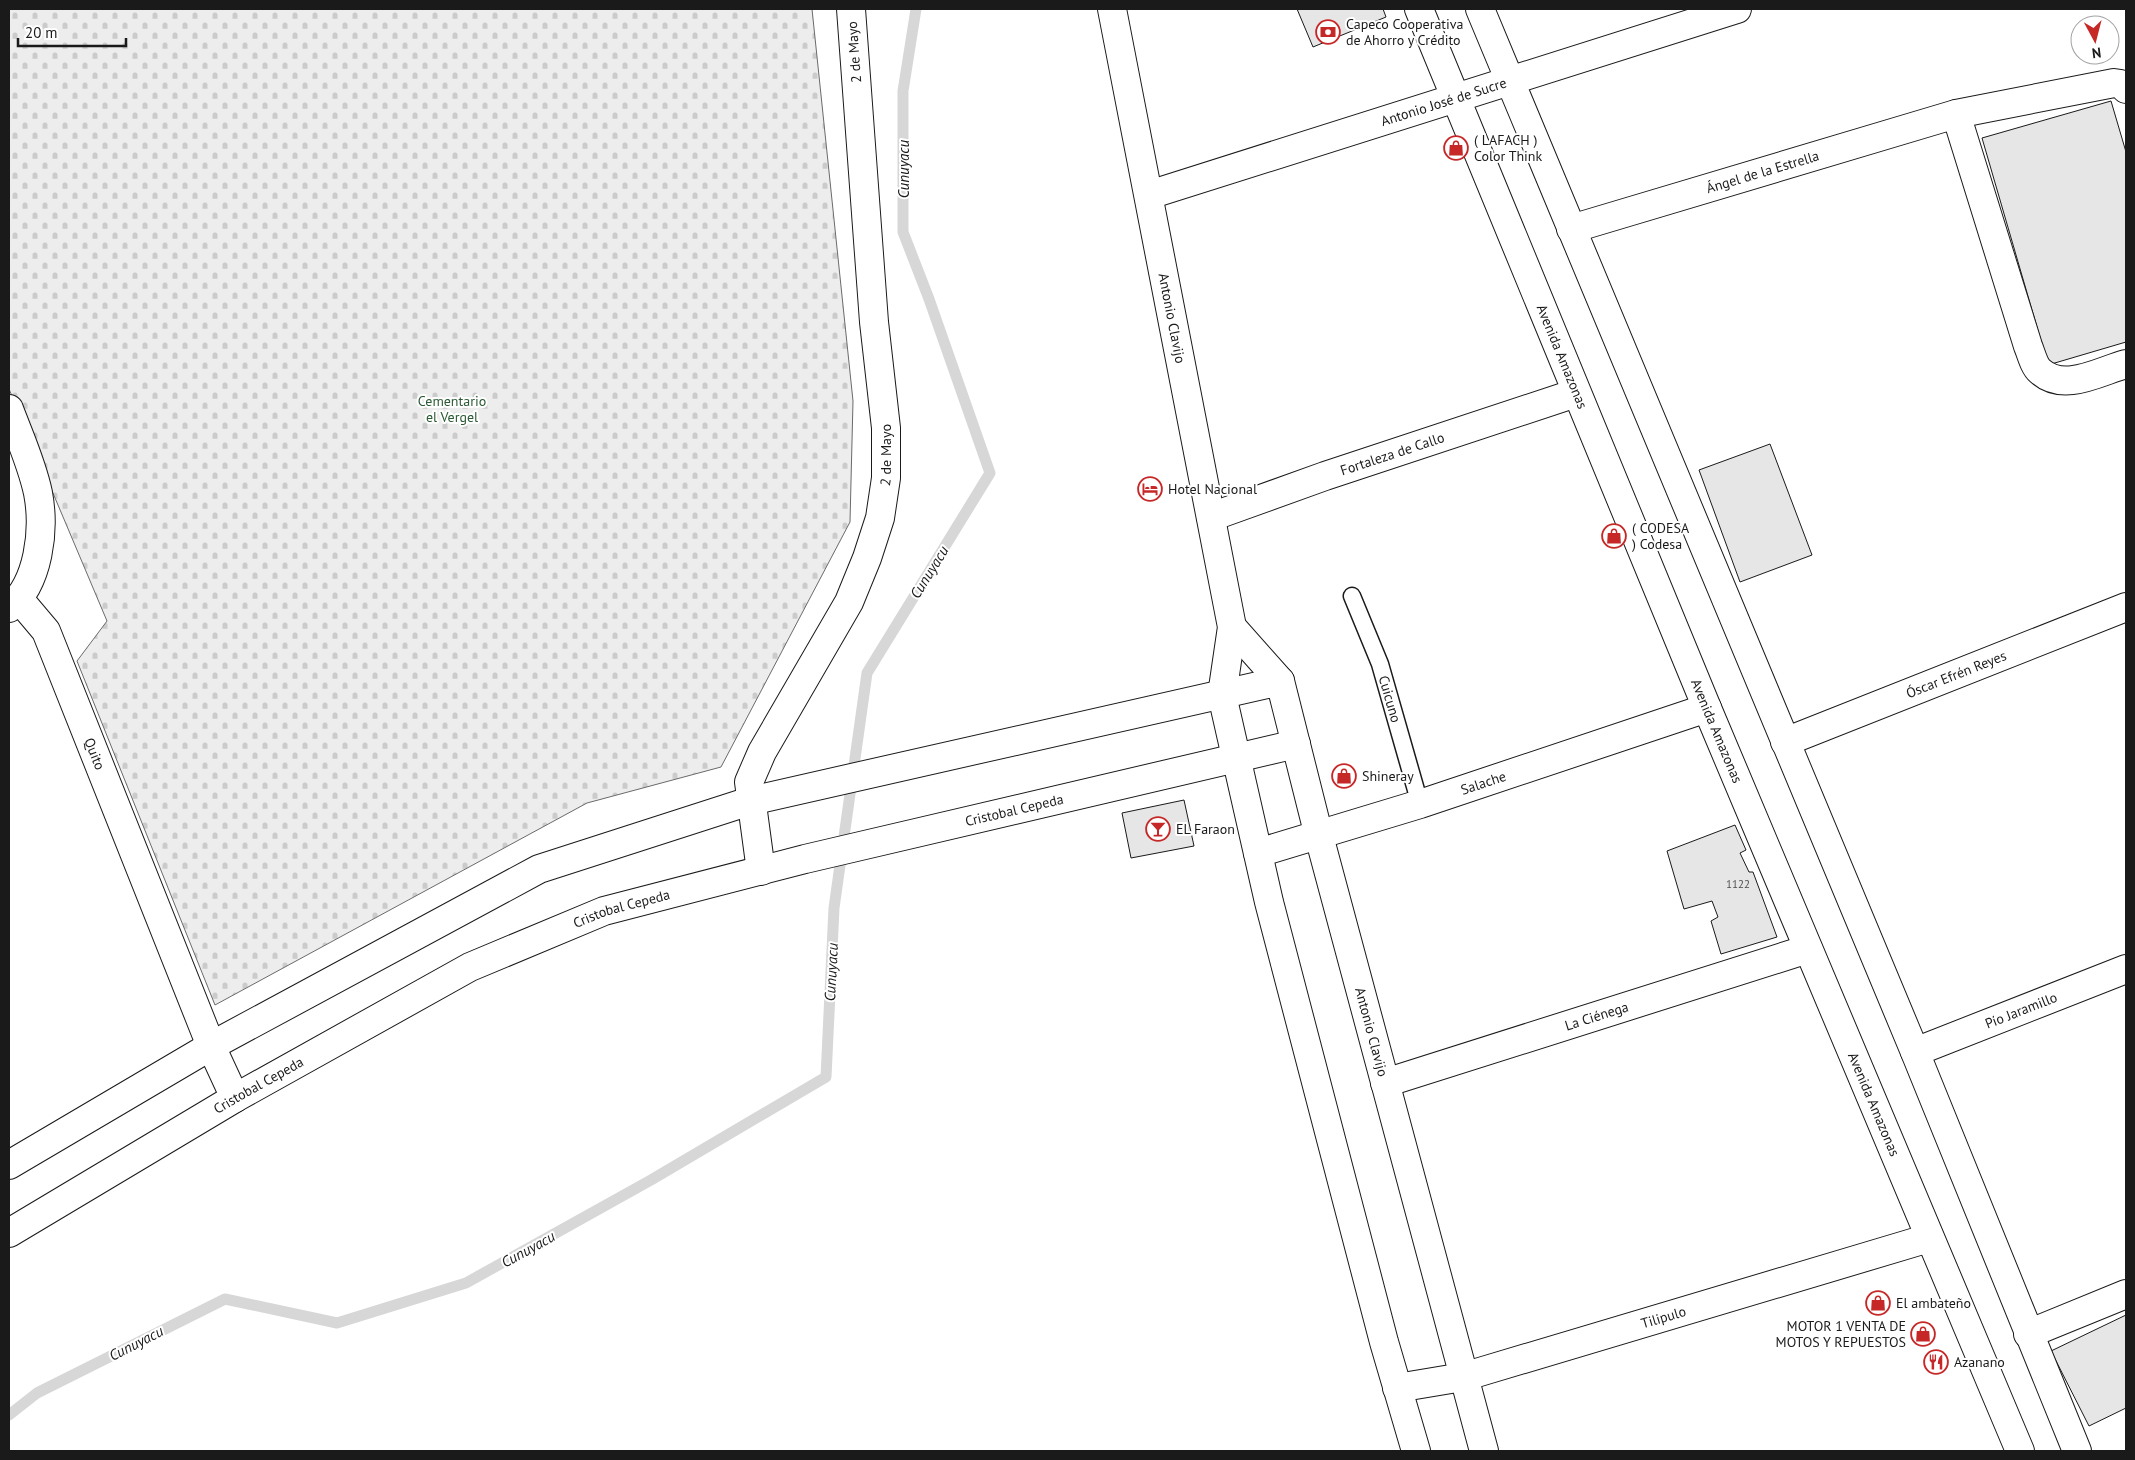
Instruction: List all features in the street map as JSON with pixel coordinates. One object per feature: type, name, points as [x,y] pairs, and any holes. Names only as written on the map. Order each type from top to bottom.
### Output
[{"type":"street","name":"2 de Mayo","points":[[761,871],[749,782],[754,768],[849,602],[867,558],[880,518],[886,478],[886,428],[874,322],[851,9]]},
{"type":"street","name":"Antonio Clavijo","points":[[1112,9],[1232,627],[1222,695],[1235,758],[1397,1388],[1416,1451]]},
{"type":"street","name":"Avenida Amazonas","points":[[1419,9],[1458,99],[1576,393],[1707,708],[2020,1451]]},
{"type":"street","points":[[1480,9],[1915,1052],[2076,1451]]},
{"type":"street","name":"Antonio José de Sucre","points":[[1149,195],[1458,99],[1737,9]]},
{"type":"street","name":"Ángel de la Estrella","points":[[1571,229],[1956,114],[2114,84],[2121,84],[2126,89]]},
{"type":"street","points":[[1956,114],[2028,346],[2038,370],[2051,379],[2068,382],[2126,364]]},
{"type":"street","name":"Fortaleza de Callo","points":[[1210,517],[1325,476],[1576,393]]},
{"type":"street","name":"Quito","points":[[9,409],[38,493],[39,525],[36,556],[30,580],[14,604],[46,631],[211,1046],[235,1098]]},
{"type":"street","name":"Óscar Efrén Reyes","points":[[1785,742],[2126,607]]},
{"type":"street","name":"Antonio Clavijo","points":[[1232,627],[1280,681],[1319,836],[1484,1451]]},
{"type":"street","points":[[9,1165],[211,1046],[539,869],[750,800],[1280,681]]},
{"type":"street","name":"Salache","points":[[1258,853],[1420,804],[1707,708]]},
{"type":"street","name":"Cristobal Cepeda","points":[[9,1233],[235,1098],[470,968],[604,911],[891,838],[1296,744]]},
{"type":"street","name":"La Ciénega","points":[[1385,1083],[1808,949]]},
{"type":"street","name":"Pío Jaramillo","points":[[1915,1052],[2126,969]]},
{"type":"street","name":"Tilipulo","points":[[1397,1388],[1464,1377],[1929,1238]]},
{"type":"street","points":[[2028,1334],[2126,1294]]},
{"type":"lane","name":"Cuicuno","points":[[1352,596],[1380,664],[1420,804]]},
{"type":"green space","name":"Cementario el Vergel","points":[[9,9],[812,9],[853,401],[850,522],[721,767],[587,803],[215,1005],[77,661],[107,621],[9,389]]},
{"type":"building","name":"Capeco Cooperativa de Ahorro y Crédito","points":[[1297,9],[1383,9],[1386,17],[1313,47]]},
{"type":"building","points":[[2111,101],[2126,152],[2126,342],[2048,365],[1982,138]]},
{"type":"building","points":[[1770,444],[1812,555],[1740,582],[1699,470]]},
{"type":"building","name":"EL Faraon","points":[[1184,800],[1194,846],[1131,858],[1122,813]]},
{"type":"building","points":[[1735,825],[1746,850],[1740,853],[1749,872],[1753,872],[1777,937],[1721,954],[1711,921],[1718,917],[1712,901],[1684,909],[1667,851]]},
{"type":"building","points":[[2126,1315],[2126,1408],[2089,1426],[2051,1351]]},
{"type":"waterway","name":"Cunuyacu","points":[[9,1415],[37,1393],[225,1299],[337,1323],[466,1283],[651,1180],[826,1077],[834,908],[867,673],[990,473],[929,299],[903,232],[903,91],[916,9]]},
{"type":"place","name":"Capeco Cooperativa de Ahorro y Crédito","points":[[1328,32]]},
{"type":"place","name":"( LAFACH ) Color Think","points":[[1456,148]]},
{"type":"place","name":"Hotel Nacional","points":[[1150,489]]},
{"type":"place","name":"( CODESA ) Codesa","points":[[1614,536]]},
{"type":"place","name":"Shineray","points":[[1344,776]]},
{"type":"place","name":"EL Faraon","points":[[1158,829]]},
{"type":"place","name":"El ambateño","points":[[1878,1303]]},
{"type":"place","name":"MOTOR 1 VENTA DE MOTOS Y REPUESTOS","points":[[1923,1334]]},
{"type":"place","name":"Azanano","points":[[1936,1362]]}]
